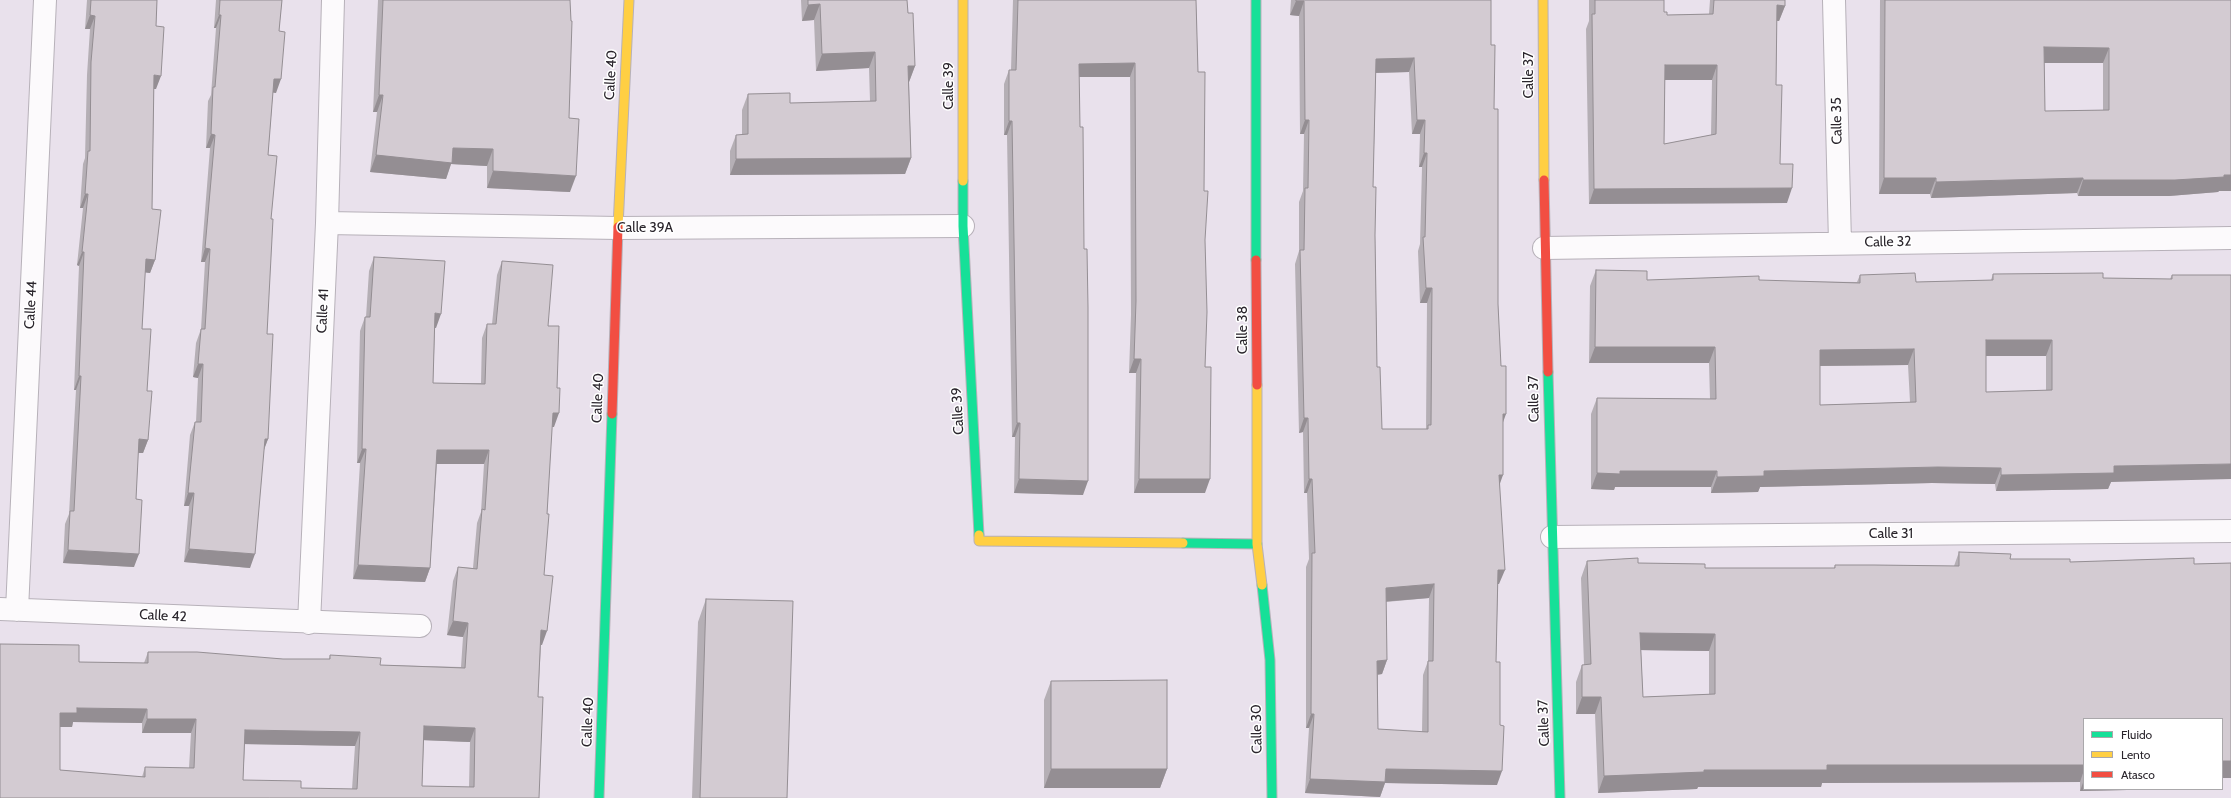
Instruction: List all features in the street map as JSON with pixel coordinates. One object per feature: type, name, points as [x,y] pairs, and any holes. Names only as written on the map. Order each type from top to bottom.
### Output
[{"type":"street","name":"Calle 44","points":[[8,609],[45,0]]},
{"type":"street","name":"Calle 41","points":[[309,622],[327,223],[333,0]]},
{"type":"street","name":"Calle 40","points":[[599,798],[618,228],[629,0]]},
{"type":"street","name":"Calle 39","points":[[963,0],[963,226],[979,541],[1257,544]]},
{"type":"street","name":"Calle 38","points":[[1256,0],[1257,544],[1270,660]]},
{"type":"street","name":"Calle 37","points":[[1543,0],[1544,248],[1560,798]]},
{"type":"street","name":"Calle 35","points":[[1834,0],[1840,243]]},
{"type":"street","name":"Calle 39A","points":[[327,223],[618,228],[963,226]]},
{"type":"street","name":"Calle 32","points":[[1544,248],[2231,238]]},
{"type":"street","name":"Calle 31","points":[[1552,537],[2231,531]]},
{"type":"street","name":"Calle 42","points":[[8,609],[420,626]]},
{"type":"street","name":"Calle 30","points":[[1270,660],[1272,798]]},
{"type":"building","points":[[91,0],[157,0],[156,26],[164,27],[161,76],[154,75],[152,209],[161,210],[155,260],[146,259],[142,329],[151,329],[147,391],[152,391],[148,440],[139,439],[136,499],[142,500],[139,554],[68,550],[70,511],[74,511],[81,376],[79,376],[84,252],[82,252],[88,194],[85,194],[88,151],[90,151],[91,62],[95,16],[90,15]]},
{"type":"building","points":[[220,0],[282,0],[279,31],[285,32],[281,79],[274,79],[268,155],[277,156],[271,219],[273,219],[267,334],[273,334],[268,439],[265,439],[255,554],[189,549],[194,493],[188,493],[195,422],[201,422],[203,364],[198,364],[201,329],[205,329],[210,249],[205,248],[215,135],[211,134],[213,87],[215,87],[221,15],[219,15]]},
{"type":"building","points":[[383,0],[570,0],[572,21],[569,118],[579,119],[576,176],[493,171],[493,149],[453,148],[452,163],[376,155],[383,95],[379,95]]},
{"type":"building","points":[[808,0],[907,0],[908,13],[913,13],[915,66],[908,66],[911,158],[736,159],[736,135],[748,134],[748,94],[790,93],[790,103],[876,101],[875,52],[822,54],[820,4],[808,5]]},
{"type":"building","points":[[1018,0],[1196,0],[1198,72],[1205,72],[1204,191],[1208,191],[1205,240],[1207,312],[1205,367],[1211,367],[1210,479],[1139,479],[1141,359],[1134,359],[1136,301],[1135,63],[1079,64],[1080,127],[1083,127],[1084,249],[1087,249],[1088,481],[1019,479],[1020,423],[1017,423],[1012,121],[1009,121],[1009,70],[1016,70]]},
{"type":"building","points":[[1491,0],[1491,45],[1495,45],[1494,109],[1498,109],[1498,304],[1501,366],[1506,366],[1506,414],[1503,414],[1503,475],[1499,475],[1505,570],[1498,570],[1496,662],[1500,662],[1500,725],[1504,726],[1502,771],[1386,769],[1385,782],[1310,779],[1314,714],[1311,714],[1312,553],[1315,553],[1312,479],[1309,479],[1308,418],[1304,418],[1300,250],[1304,250],[1305,188],[1308,188],[1309,120],[1305,120],[1304,1],[1296,1]],"holes":[[[1414,58],[1417,120],[1425,120],[1424,153],[1427,153],[1425,237],[1423,237],[1426,288],[1432,288],[1431,425],[1428,425],[1428,429],[1382,429],[1380,367],[1377,367],[1375,235],[1376,187],[1373,187],[1376,59]],[[1434,584],[1433,661],[1428,661],[1428,732],[1378,729],[1377,661],[1387,660],[1386,588]]]},
{"type":"building","points":[[1595,0],[1664,0],[1664,12],[1667,12],[1667,15],[1713,14],[1714,0],[1785,0],[1785,6],[1777,5],[1776,85],[1782,85],[1780,164],[1793,164],[1792,188],[1594,189],[1592,14],[1595,14]],"holes":[[[1665,65],[1717,65],[1716,134],[1664,144]]]},
{"type":"building","points":[[1885,0],[2231,0],[2231,175],[2224,175],[2224,177],[2175,180],[2083,180],[2083,178],[1936,182],[1936,178],[1884,178]],"holes":[[[2044,47],[2109,48],[2109,110],[2045,111]]]},
{"type":"building","points":[[374,257],[445,261],[441,314],[435,313],[433,383],[485,384],[487,324],[496,324],[502,261],[553,265],[548,326],[559,326],[557,388],[560,388],[559,413],[553,413],[547,514],[549,514],[544,575],[553,576],[547,631],[541,630],[538,697],[543,697],[539,798],[0,798],[0,644],[79,645],[79,662],[148,663],[148,652],[197,652],[283,659],[330,659],[330,655],[381,658],[380,665],[465,668],[468,623],[453,621],[458,567],[477,569],[482,509],[485,510],[489,450],[437,450],[430,568],[358,565],[366,449],[362,449],[365,317],[370,317]],"holes":[[[77,708],[147,709],[147,719],[196,719],[194,768],[145,767],[145,777],[60,770],[60,713],[77,713]],[[424,726],[475,728],[474,787],[422,786]],[[245,730],[360,732],[357,789],[301,788],[301,781],[243,780]]]},
{"type":"building","points":[[1596,270],[1647,271],[1647,280],[1759,276],[1759,280],[1860,283],[1860,275],[1915,273],[1916,282],[1993,280],[1993,274],[2103,273],[2103,278],[2172,279],[2172,275],[2231,275],[2231,464],[2114,466],[2114,473],[2001,475],[2001,468],[1938,467],[1764,471],[1764,476],[1717,477],[1717,471],[1620,471],[1620,474],[1597,473],[1597,398],[1716,399],[1715,347],[1595,347]],"holes":[[[1986,340],[2052,340],[2052,390],[1986,392]],[[1914,349],[1916,402],[1820,405],[1820,350]]]},
{"type":"building","points":[[1959,552],[2011,554],[2010,559],[2070,559],[2070,562],[2194,558],[2194,564],[2231,563],[2231,761],[2223,761],[2223,718],[2083,718],[2083,765],[1827,765],[1827,770],[1704,770],[1704,772],[1604,776],[1601,697],[1582,697],[1582,665],[1591,664],[1587,561],[1638,558],[1638,563],[1705,564],[1705,568],[1835,568],[1835,565],[1959,566]],"holes":[[[1640,633],[1715,634],[1715,694],[1643,697]]]},
{"type":"building","points":[[706,599],[793,601],[787,798],[700,798]]},
{"type":"building","points":[[1167,680],[1167,769],[1051,769],[1051,681]]},
{"type":"traffic: fast","points":[[1256,0],[1256,260]]},
{"type":"traffic: fast","points":[[963,181],[963,226],[979,535]]},
{"type":"traffic: fast","points":[[1548,372],[1560,798]]},
{"type":"traffic: fast","points":[[599,798],[612,414]]},
{"type":"traffic: fast","points":[[1183,543],[1257,544]]},
{"type":"traffic: fast","points":[[1262,585],[1270,660],[1272,798]]},
{"type":"traffic: slow","points":[[618,227],[629,0]]},
{"type":"traffic: slow","points":[[963,0],[963,181]]},
{"type":"traffic: slow","points":[[1543,0],[1544,180]]},
{"type":"traffic: slow","points":[[1257,385],[1257,544],[1262,585]]},
{"type":"traffic: slow","points":[[979,535],[979,541],[1183,543]]},
{"type":"traffic: jam","points":[[1544,180],[1548,372]]},
{"type":"traffic: jam","points":[[612,414],[618,227]]},
{"type":"traffic: jam","points":[[1256,260],[1257,385]]}]
